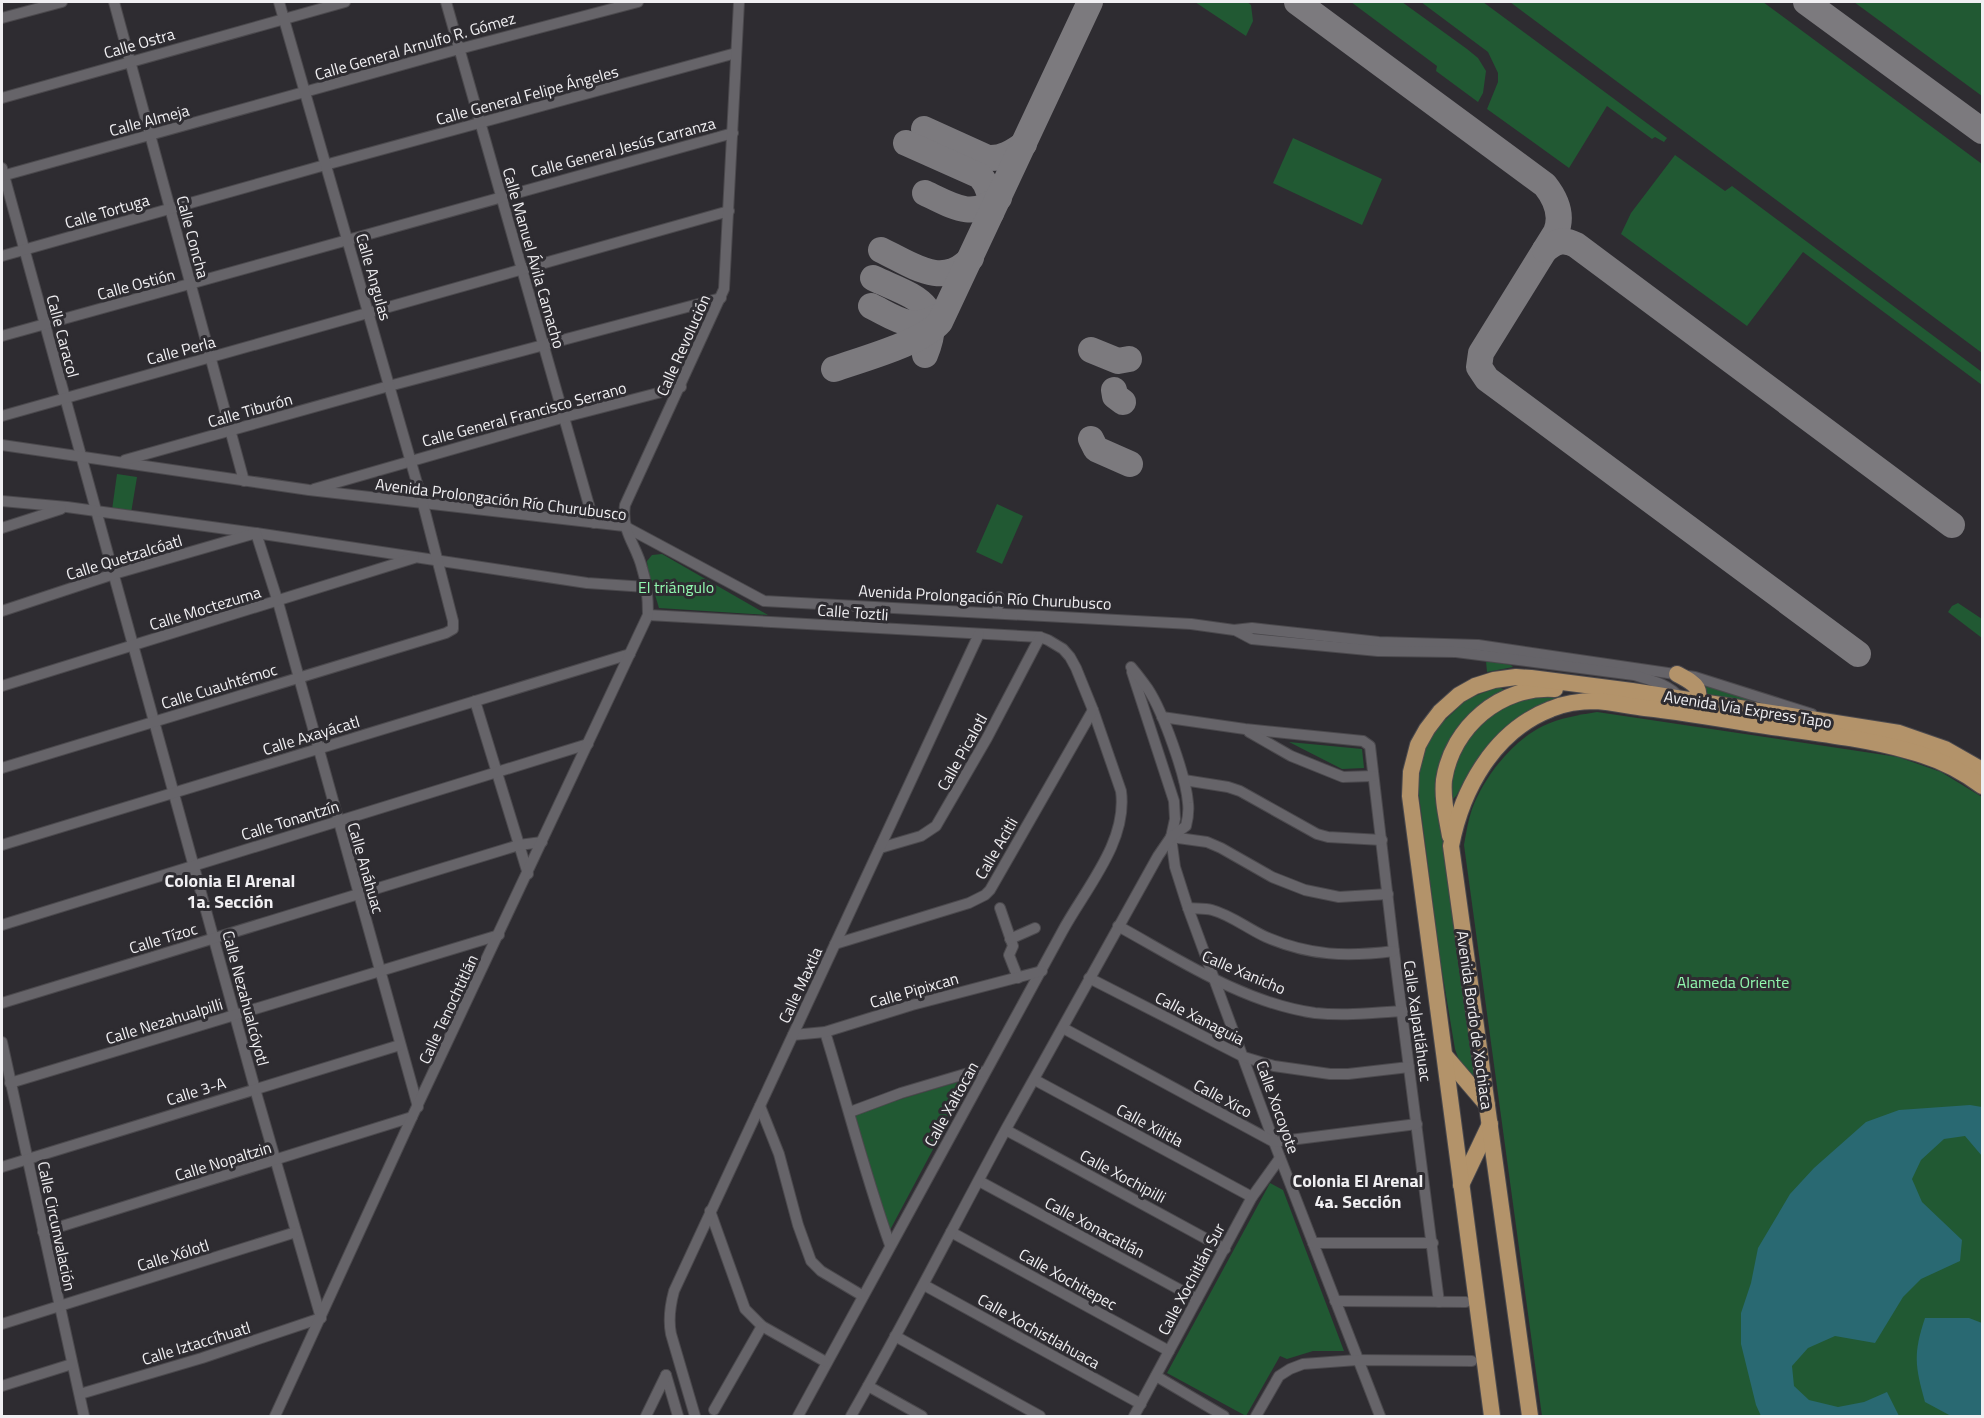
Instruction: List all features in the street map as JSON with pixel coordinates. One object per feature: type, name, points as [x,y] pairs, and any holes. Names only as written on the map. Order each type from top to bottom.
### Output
[{"type":"main road","points":[[1677,674],[1696,685],[1700,694],[1697,708]]},
{"type":"main road","points":[[1506,678],[1510,695]]},
{"type":"main road","name":"Avenida Vía Express Tapo","points":[[1506,678],[1633,683],[1680,706]]},
{"type":"main road","name":"Avenida Bordo de Xochiaca","points":[[1492,1416],[1411,806],[1411,772],[1421,738],[1440,712],[1459,695],[1475,686],[1506,678]]},
{"type":"main road","points":[[1451,846],[1444,782],[1454,750],[1473,721],[1510,695],[1527,690],[1551,689],[1597,701]]},
{"type":"main road","name":"Avenida Vía Express Tapo","points":[[1597,701],[1680,706],[1834,723],[1914,737],[1945,749],[1983,770]]},
{"type":"main road","name":"Avenida Bordo de Xochiaca","points":[[1530,1416],[1451,846],[1456,820],[1469,788],[1490,757],[1508,737],[1528,721],[1551,709],[1580,702],[1597,701]]},
{"type":"main road","name":"Avenida Vía Express Tapo","points":[[1697,708],[1910,751],[1951,766],[1983,786]]},
{"type":"main road","points":[[1445,1056],[1487,1105]]},
{"type":"main road","points":[[1461,1185],[1490,1124]]},
{"type":"street","points":[[2,18],[62,2]]},
{"type":"street","name":"Calle Concha","points":[[114,2],[244,481]]},
{"type":"street","name":"Calle Angulas","points":[[279,2],[423,504],[454,624],[452,630],[446,633]]},
{"type":"street","name":"Calle Ostra","points":[[2,98],[345,2]]},
{"type":"street","name":"Calle Manuel Ávila Camacho","points":[[446,2],[594,523]]},
{"type":"street","name":"Calle General Arnulfo R. Gómez","points":[[305,93],[459,49],[638,2]]},
{"type":"street","name":"Calle Revolución","points":[[624,526],[625,505],[681,387],[721,298],[726,281],[739,2]]},
{"type":"street","name":"Calle General Felipe Ángeles","points":[[325,165],[736,53]]},
{"type":"street","name":"Calle Almeja","points":[[2,173],[150,136],[305,93]]},
{"type":"street","name":"Calle General Jesús Carranza","points":[[347,239],[733,133]]},
{"type":"street","name":"Calle Tortuga","points":[[2,256],[325,165]]},
{"type":"street","name":"Calle Caracol","points":[[2,173],[96,512]]},
{"type":"street","name":"Calle Perla","points":[[2,416],[729,211]]},
{"type":"street","name":"Calle Ostión","points":[[2,336],[191,285],[347,239]]},
{"type":"street","name":"Calle Tiburón","points":[[119,462],[389,386],[721,298]]},
{"type":"street","name":"Calle General Francisco Serrano","points":[[309,490],[565,417],[681,387]]},
{"type":"street","name":"Avenida Prolongación Río Churubusco","points":[[2,444],[309,490],[624,526],[764,601],[1191,624],[1234,630],[1252,628],[1379,642],[1478,645],[1695,677],[1794,707],[1834,723]]},
{"type":"street","points":[[2,501],[67,507],[256,533],[587,583],[646,587]]},
{"type":"street","points":[[2,528],[67,507]]},
{"type":"street","name":"Calle Nezahualcóyotl","points":[[96,512],[275,1161],[321,1318]]},
{"type":"street","points":[[624,526],[636,551],[646,587],[648,615]]},
{"type":"street","name":"Calle Quetzalcóatl","points":[[2,611],[114,574],[256,533]]},
{"type":"street","name":"Calle Anáhuac","points":[[256,533],[278,602],[418,1107]]},
{"type":"street","name":"Calle Moctezuma","points":[[2,687],[417,557]]},
{"type":"street","points":[[997,613],[999,597]]},
{"type":"street","name":"Calle Toztli","points":[[648,615],[1040,638],[1054,644],[1070,657],[1093,710]]},
{"type":"street","name":"Calle Tenochtitlán","points":[[275,1416],[648,615]]},
{"type":"street","name":"Avenida Prolongación Río Churubusco","points":[[1234,630],[1252,639],[1378,651],[1456,652],[1615,673],[1633,683]]},
{"type":"street","name":"Calle Cuauhtémoc","points":[[2,768],[446,633]]},
{"type":"street","name":"Calle Maxtla","points":[[695,1416],[669,1322],[670,1303],[710,1211],[979,634]]},
{"type":"street","name":"Calle Picalotl","points":[[880,848],[921,836],[936,826],[987,738],[1040,638]]},
{"type":"street","name":"Calle Axayácatl","points":[[2,846],[630,654]]},
{"type":"street","name":"Calle Xocoyote","points":[[1171,837],[1186,826],[1188,801],[1184,780],[1162,717],[1148,690],[1131,667],[1173,801],[1175,819],[1171,837],[1175,867],[1188,908],[1280,1158],[1380,1416]]},
{"type":"street","points":[[476,701],[528,874]]},
{"type":"street","name":"Calle Xaltocan","points":[[798,1416],[1068,921],[1117,837],[1122,804],[1117,777],[1093,710]]},
{"type":"street","name":"Calle Acitli","points":[[835,944],[969,903],[985,895],[1093,710]]},
{"type":"street","points":[[1162,717],[1245,729],[1291,756],[1341,776],[1373,776]]},
{"type":"street","name":"Calle Xalpatláhuac","points":[[1245,729],[1363,741],[1371,749],[1394,951],[1439,1302]]},
{"type":"street","name":"Calle Tonantzín","points":[[2,925],[588,744]]},
{"type":"street","points":[[1184,780],[1240,791],[1317,834],[1328,837],[1382,840]]},
{"type":"street","points":[[851,1416],[1006,1130],[1064,1029],[1089,978],[1171,837],[1207,842],[1272,877],[1305,890],[1339,897],[1388,894]]},
{"type":"street","name":"Calle Tízoc","points":[[2,1003],[519,845],[542,842]]},
{"type":"street","points":[[1000,908],[1012,947],[1010,957],[1018,978]]},
{"type":"street","points":[[1188,908],[1209,909],[1221,913],[1265,937],[1297,949],[1330,955],[1363,955],[1394,951]]},
{"type":"street","name":"Calle Xanicho","points":[[1118,927],[1215,979],[1262,999],[1333,1015],[1403,1011]]},
{"type":"street","points":[[1010,939],[1035,928]]},
{"type":"street","name":"Calle Nezahualpilli","points":[[10,1083],[499,935]]},
{"type":"street","name":"Calle Pipixcan","points":[[793,1035],[825,1032],[912,1005],[1042,970]]},
{"type":"street","name":"Calle Xanaguia","points":[[1089,978],[1244,1057],[1274,1066],[1330,1074],[1409,1067]]},
{"type":"street","name":"Calle Xico","points":[[1064,1029],[1274,1142]]},
{"type":"street","points":[[825,1032],[850,1112],[864,1167],[890,1245]]},
{"type":"street","name":"Calle Circunvalación","points":[[2,1042],[80,1394],[82,1416]]},
{"type":"street","name":"Calle 3-A","points":[[2,1167],[400,1045]]},
{"type":"street","points":[[850,1112],[901,1093],[975,1071],[985,1072]]},
{"type":"street","name":"Calle Xilitla","points":[[1035,1080],[1252,1197]]},
{"type":"street","points":[[760,1106],[779,1154],[798,1225],[811,1261],[821,1271],[863,1296]]},
{"type":"street","name":"Calle Nopaltzin","points":[[43,1232],[412,1118]]},
{"type":"street","points":[[1274,1142],[1417,1124]]},
{"type":"street","name":"Calle Xochipilli","points":[[1006,1130],[1225,1249]]},
{"type":"street","name":"Calle Xochitlán Sur","points":[[1134,1416],[1252,1197],[1280,1158]]},
{"type":"street","name":"Calle Xonacatlán","points":[[979,1181],[1197,1299]]},
{"type":"street","points":[[710,1211],[741,1302],[750,1316],[762,1326],[826,1362]]},
{"type":"street","name":"Calle Xochitepec","points":[[951,1232],[1169,1351]]},
{"type":"street","name":"Calle Xólotl","points":[[2,1324],[296,1233]]},
{"type":"street","points":[[1313,1243],[1433,1243]]},
{"type":"street","name":"Calle Xochistlahuaca","points":[[924,1285],[1141,1404]]},
{"type":"street","points":[[1335,1301],[1466,1302]]},
{"type":"street","name":"Calle Iztaccíhuatl","points":[[80,1394],[321,1318]]},
{"type":"street","points":[[714,1410],[762,1326]]},
{"type":"street","points":[[895,1336],[1040,1416]]},
{"type":"street","points":[[1256,1416],[1280,1376],[1290,1369],[1316,1362],[1473,1361]]},
{"type":"street","points":[[2,1386],[72,1364]]},
{"type":"street","points":[[645,1416],[666,1375],[678,1416]]},
{"type":"street","points":[[1156,1376],[1224,1416]]},
{"type":"street","points":[[868,1386],[922,1416]]},
{"type":"green space","points":[[1195,2],[1247,2],[1251,5],[1253,21],[1246,36]]},
{"type":"green space","points":[[1351,2],[1402,2],[1467,49],[1478,58],[1486,71],[1483,93],[1478,102],[1436,71],[1437,66]]},
{"type":"green space","points":[[1421,2],[1483,2],[1667,138],[1664,142],[1655,137],[1652,139],[1607,106],[1569,168],[1487,109],[1498,82],[1498,73],[1488,52]]},
{"type":"green space","points":[[1510,2],[1763,2],[1982,164],[1982,353]]},
{"type":"green space","points":[[1854,2],[1982,2],[1982,96]]},
{"type":"green space","points":[[1293,138],[1382,179],[1362,225],[1273,183]]},
{"type":"green space","points":[[1675,155],[1725,191],[1732,186],[1982,372],[1982,385],[1803,252],[1747,326],[1621,234],[1631,213]]},
{"type":"green space","points":[[117,474],[137,477],[131,513],[112,510]]},
{"type":"green space","points":[[997,504],[1023,516],[1002,564],[976,552]]},
{"type":"green space","name":"El triángulo","points":[[662,554],[768,615],[659,608],[647,561],[652,555]]},
{"type":"green space","points":[[1958,603],[1982,619],[1982,638],[1948,612]]},
{"type":"green space","points":[[1486,661],[1511,665],[1513,667],[1487,672]]},
{"type":"green space","points":[[1701,684],[1762,703],[1708,699]]},
{"type":"green space","points":[[1498,687],[1503,689],[1503,693],[1445,757],[1478,1079],[1466,1071],[1455,1049],[1440,959],[1417,780],[1424,749],[1436,729],[1467,699]]},
{"type":"green space","points":[[1559,693],[1560,698],[1493,740],[1475,763],[1456,796],[1451,798],[1453,773],[1461,752],[1473,734],[1490,716],[1501,706],[1514,700]]},
{"type":"green space","name":"Alameda Oriente","points":[[1597,712],[1898,757],[1941,772],[1982,797],[1982,1416],[1542,1416],[1464,845],[1469,818],[1477,797],[1500,761],[1510,750],[1543,726]]},
{"type":"green space","points":[[1289,742],[1362,749],[1364,768],[1342,769]]},
{"type":"green space","points":[[971,1078],[890,1230],[852,1114]]},
{"type":"green space","points":[[1270,1183],[1283,1190],[1344,1351],[1313,1351],[1287,1359],[1280,1356],[1246,1416],[1167,1373]]},
{"type":"water","points":[[1970,1105],[1982,1107],[1982,1156],[1965,1136],[1944,1139],[1921,1160],[1912,1179],[1922,1202],[1962,1240],[1960,1261],[1921,1279],[1903,1297],[1875,1343],[1835,1336],[1808,1348],[1792,1366],[1794,1386],[1809,1400],[1838,1407],[1864,1402],[1887,1392],[1899,1416],[1761,1416],[1756,1405],[1741,1344],[1741,1313],[1751,1283],[1758,1248],[1790,1194],[1814,1168],[1866,1122],[1899,1110]]},
{"type":"water","points":[[1925,1318],[1969,1318],[1982,1323],[1982,1416],[1951,1416],[1925,1402],[1919,1379],[1917,1351]]},
{"type":"taxiway","points":[[834,369],[920,337],[940,322],[1090,2]]},
{"type":"taxiway","points":[[1297,2],[1545,185],[1552,196],[1559,219],[1556,232],[1481,353],[1479,367],[1487,379],[1858,654]]},
{"type":"taxiway","points":[[1806,2],[1982,131]]},
{"type":"taxiway","points":[[924,129],[988,158],[1003,156],[1024,144]]},
{"type":"taxiway","points":[[906,143],[980,176],[990,193],[991,213]]},
{"type":"taxiway","points":[[925,193],[953,206],[971,210],[989,205],[999,198]]},
{"type":"taxiway","points":[[1545,250],[1559,242],[1576,245],[1952,525]]},
{"type":"taxiway","points":[[881,250],[915,267],[938,273],[949,272],[971,258]]},
{"type":"taxiway","points":[[873,278],[913,297],[929,312],[932,323],[931,337],[925,355]]},
{"type":"taxiway","points":[[871,306],[904,322],[920,323],[939,316]]},
{"type":"taxiway","points":[[1091,350],[1118,361],[1129,359]]},
{"type":"taxiway","points":[[1114,390],[1115,396],[1123,402]]},
{"type":"taxiway","points":[[1091,439],[1096,449],[1130,464]]},
{"type":"district","name":"Colonia El Arenal 1a. Sección","points":[[230,890]]},
{"type":"district","name":"Colonia El Arenal 4a. Sección","points":[[1358,1190]]}]
